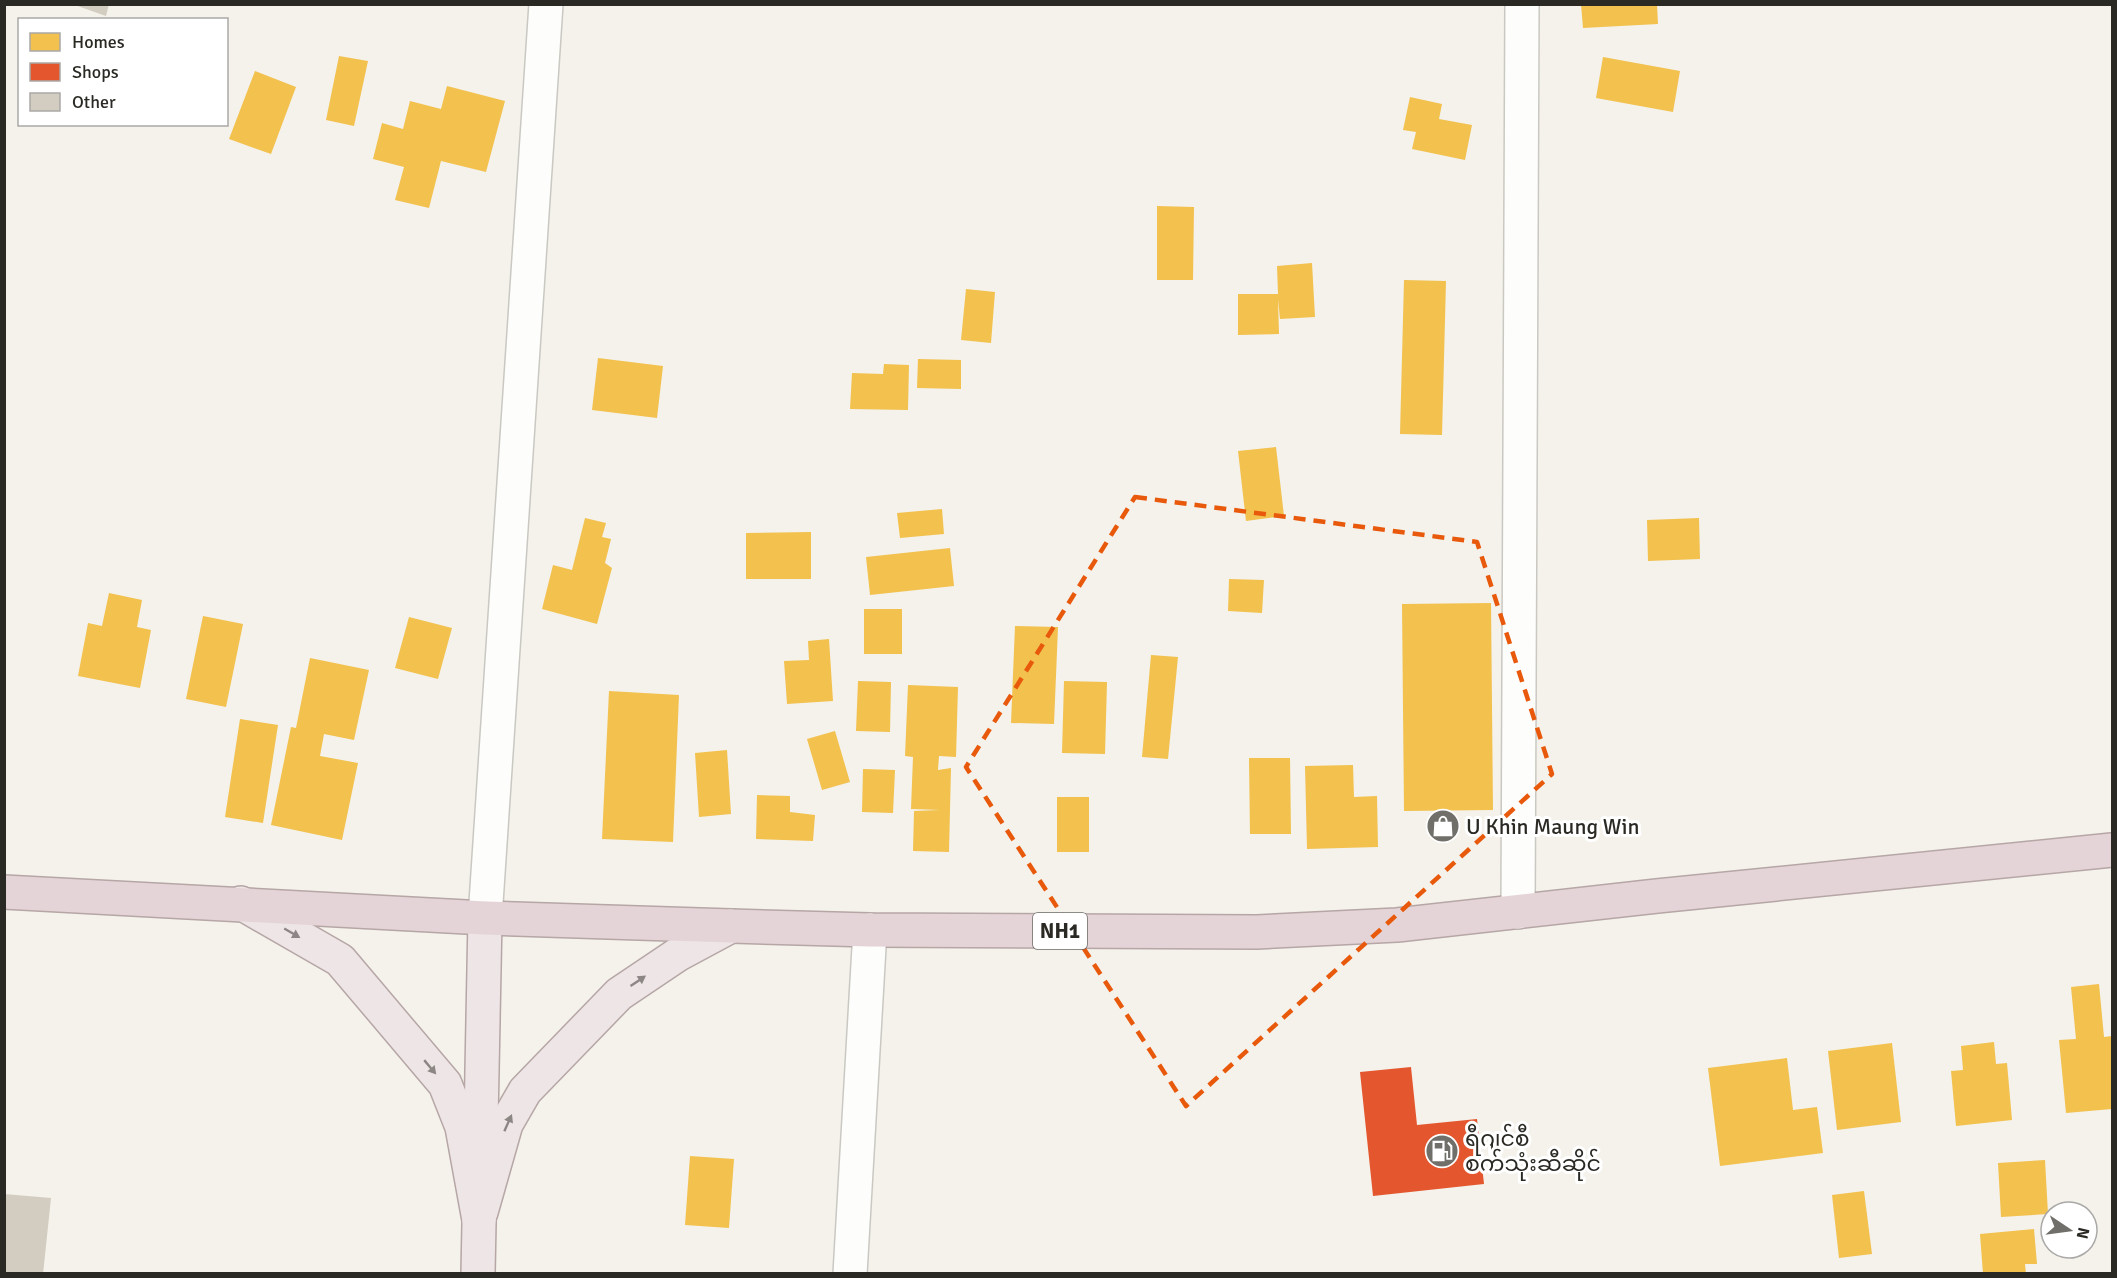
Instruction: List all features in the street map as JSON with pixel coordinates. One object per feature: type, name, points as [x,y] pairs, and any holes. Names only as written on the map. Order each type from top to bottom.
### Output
[{"type":"highway","name":"NH1","points":[[4,891],[485,918],[870,930],[1257,932],[1397,925],[2112,850]]},
{"type":"main road","points":[[241,903],[340,960],[445,1084],[462,1127],[479,1220]]},
{"type":"main road","points":[[478,1274],[485,918]]},
{"type":"main road","points":[[479,1220],[506,1124],[525,1091],[619,994],[677,955],[731,926]]},
{"type":"street","points":[[485,918],[546,4]]},
{"type":"street","points":[[1518,912],[1522,4]]},
{"type":"street","points":[[850,1274],[870,930]]},
{"type":"highlighted area","points":[[1135,497],[1477,542],[1552,774],[1186,1106],[966,767]]},
{"type":"building: Homes","points":[[1581,4],[1657,4],[1658,24],[1583,28]]},
{"type":"building: Homes","points":[[339,56],[368,61],[354,126],[326,120]]},
{"type":"building: Homes","points":[[1603,57],[1680,71],[1673,112],[1596,98]]},
{"type":"building: Homes","points":[[255,71],[296,87],[271,154],[229,139]]},
{"type":"building: Homes","points":[[447,86],[505,101],[486,172],[441,161],[429,208],[395,200],[404,167],[373,159],[382,123],[403,129],[410,101],[441,109]]},
{"type":"building: Homes","points":[[1410,97],[1442,104],[1439,119],[1472,125],[1465,160],[1412,149],[1416,132],[1403,130]]},
{"type":"building: Homes","points":[[1157,206],[1194,207],[1193,280],[1157,280]]},
{"type":"building: Homes","points":[[1312,263],[1315,317],[1280,319],[1278,299],[1279,334],[1238,335],[1238,294],[1278,294],[1277,266]]},
{"type":"building: Homes","points":[[1404,280],[1446,281],[1442,435],[1400,434]]},
{"type":"building: Homes","points":[[966,289],[995,292],[991,343],[961,340]]},
{"type":"building: Homes","points":[[598,358],[663,366],[657,418],[592,410]]},
{"type":"building: Homes","points":[[918,359],[961,360],[961,389],[917,388]]},
{"type":"building: Homes","points":[[884,364],[909,365],[908,410],[850,409],[852,373],[883,374]]},
{"type":"building: Homes","points":[[1276,447],[1284,516],[1246,521],[1238,451]]},
{"type":"building: Homes","points":[[942,509],[944,534],[900,538],[897,513]]},
{"type":"building: Homes","points":[[585,518],[606,523],[602,537],[611,539],[605,563],[612,568],[597,624],[542,609],[553,565],[572,570]]},
{"type":"building: Homes","points":[[1699,518],[1700,559],[1648,561],[1647,520]]},
{"type":"building: Homes","points":[[811,532],[811,579],[746,579],[746,533]]},
{"type":"building: Homes","points":[[950,548],[954,586],[870,595],[866,557]]},
{"type":"building: Homes","points":[[1229,579],[1264,580],[1262,613],[1228,611]]},
{"type":"building: Homes","points":[[109,593],[142,600],[137,627],[151,630],[140,688],[78,676],[88,623],[102,626]]},
{"type":"building: Homes","points":[[1491,603],[1493,810],[1404,811],[1402,604]]},
{"type":"building: Homes","points":[[864,609],[902,609],[902,654],[864,654]]},
{"type":"building: Homes","points":[[203,616],[243,624],[226,707],[186,699]]},
{"type":"building: Homes","points":[[409,617],[452,628],[438,679],[395,668]]},
{"type":"building: Homes","points":[[1015,626],[1058,627],[1054,724],[1011,723]]},
{"type":"building: Homes","points":[[829,639],[833,701],[787,704],[784,661],[809,660],[808,641]]},
{"type":"building: Homes","points":[[1151,655],[1178,657],[1168,759],[1142,757]]},
{"type":"building: Homes","points":[[310,658],[369,670],[354,740],[324,734],[320,756],[358,763],[342,840],[271,825],[291,727],[296,728]]},
{"type":"building: Homes","points":[[858,681],[891,682],[890,732],[856,731]]},
{"type":"building: Homes","points":[[1064,681],[1107,682],[1105,754],[1062,753]]},
{"type":"building: Homes","points":[[908,685],[958,687],[956,757],[939,756],[938,770],[951,768],[949,852],[913,851],[914,811],[940,810],[911,809],[913,757],[905,756]]},
{"type":"building: Homes","points":[[609,691],[679,695],[673,842],[602,839]]},
{"type":"building: Homes","points":[[240,719],[278,725],[263,823],[225,817]]},
{"type":"building: Homes","points":[[835,731],[850,782],[822,790],[807,739]]},
{"type":"building: Homes","points":[[727,750],[731,814],[699,817],[695,753]]},
{"type":"building: Homes","points":[[1249,758],[1290,758],[1291,834],[1250,834]]},
{"type":"building: Homes","points":[[1353,765],[1354,797],[1377,796],[1378,847],[1307,849],[1305,766]]},
{"type":"building: Homes","points":[[863,769],[895,770],[893,813],[862,812]]},
{"type":"building: Homes","points":[[757,795],[790,796],[790,812],[815,815],[813,841],[756,839]]},
{"type":"building: Homes","points":[[1057,797],[1089,797],[1089,852],[1057,852]]},
{"type":"building: Homes","points":[[2099,984],[2104,1037],[2112,1036],[2112,1109],[2066,1113],[2059,1040],[2076,1039],[2071,987]]},
{"type":"building: Homes","points":[[1994,1042],[1996,1064],[2007,1063],[2012,1120],[1956,1126],[1951,1071],[1963,1070],[1961,1046]]},
{"type":"building: Homes","points":[[1892,1043],[1901,1122],[1837,1130],[1828,1051]]},
{"type":"building: Homes","points":[[1787,1058],[1793,1110],[1817,1107],[1823,1153],[1720,1166],[1708,1068]]},
{"type":"building: Homes","points":[[690,1156],[734,1159],[729,1228],[685,1225]]},
{"type":"building: Homes","points":[[2045,1160],[2047,1200],[2039,1200],[2039,1215],[2001,1217],[1998,1163]]},
{"type":"building: Homes","points":[[1864,1191],[1872,1254],[1839,1258],[1832,1195]]},
{"type":"building: Homes","points":[[2034,1229],[2037,1264],[2025,1264],[2026,1274],[1983,1274],[1980,1234]]},
{"type":"building: Shops","points":[[1411,1067],[1417,1125],[1477,1119],[1484,1184],[1373,1196],[1360,1072]]},
{"type":"building: Other","points":[[72,4],[109,4],[106,16]]},
{"type":"building: Other","points":[[4,1194],[51,1198],[43,1274],[4,1274]]},
{"type":"place","name":"U Khin Maung Win","points":[[1443,826]]},
{"type":"place","name":"ရီဂျင်စီ စက်သုံးဆီဆိုင်","points":[[1442,1151]]}]
